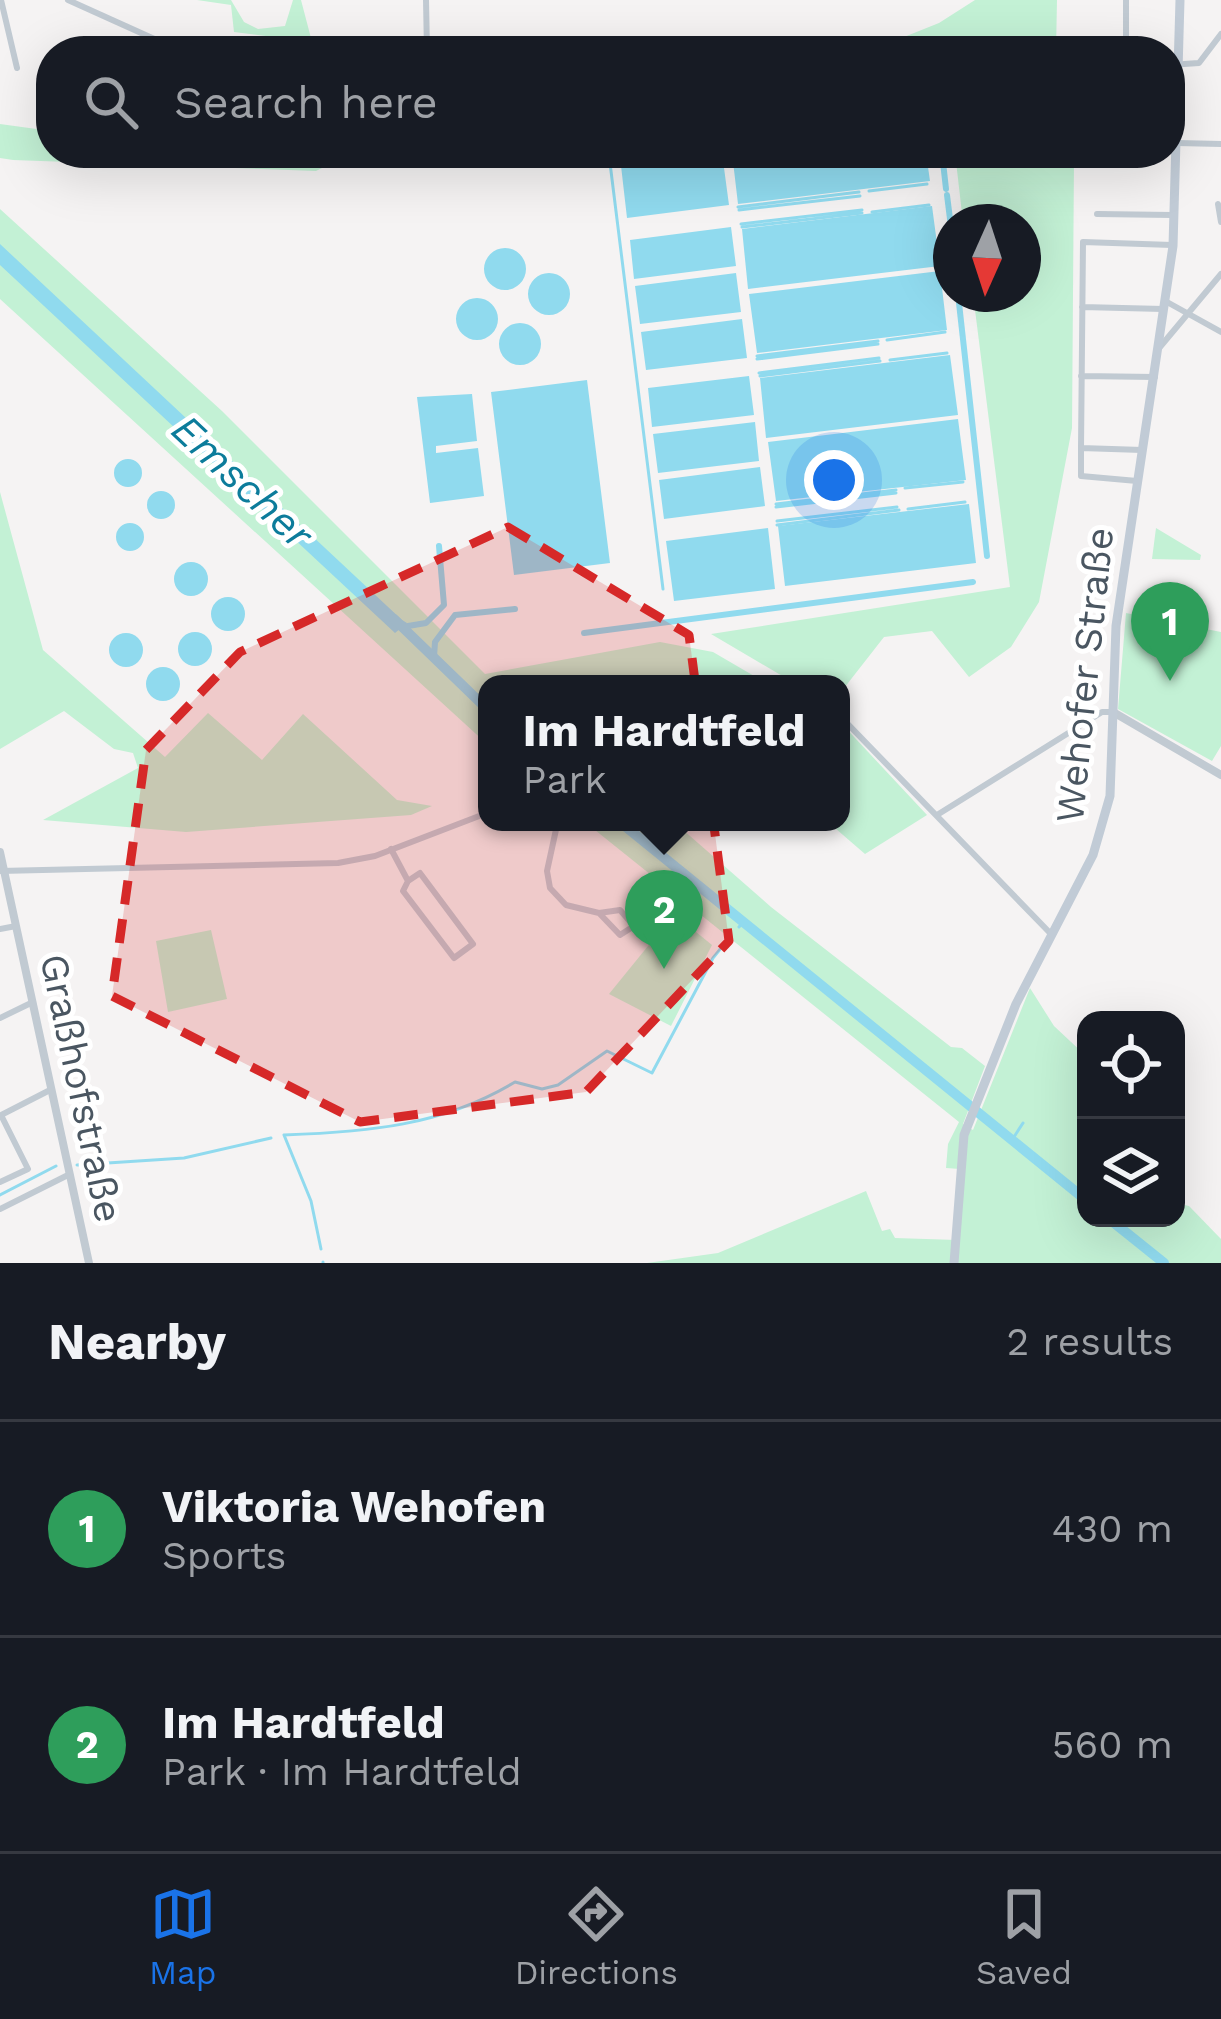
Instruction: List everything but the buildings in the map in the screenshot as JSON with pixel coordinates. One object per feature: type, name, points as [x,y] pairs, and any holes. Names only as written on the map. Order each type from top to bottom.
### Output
[{"type":"main road","name":"Wehofer Straße","points":[[1179,36],[1180,0]]},
{"type":"main road","name":"Wehofer Straße","points":[[954,1263],[959,1153],[1051,934],[1102,830],[1112,777],[1116,626],[1167,306],[1176,168]]},
{"type":"street","points":[[1,0],[17,68]]},
{"type":"street","points":[[68,0],[148,36]]},
{"type":"street","points":[[426,0],[427,36]]},
{"type":"street","points":[[1126,0],[1126,36]]},
{"type":"street","points":[[1185,66],[1199,63],[1221,34]]},
{"type":"street","points":[[1185,142],[1221,144]]},
{"type":"street","points":[[1219,203],[1221,222]]},
{"type":"street","points":[[1096,214],[1175,215]]},
{"type":"street","points":[[1137,482],[1082,476],[1083,242],[1173,245]]},
{"type":"street","points":[[1160,347],[1221,274]]},
{"type":"street","points":[[1082,307],[1167,306],[1190,312],[1221,332]]},
{"type":"street","points":[[1081,376],[1155,377]]},
{"type":"street","points":[[1082,448],[1142,450]]},
{"type":"street","points":[[937,815],[1102,712],[1112,712],[1221,775]]},
{"type":"street","points":[[850,726],[1051,934]]},
{"type":"street","points":[[2,871],[338,863],[392,849],[478,816]]},
{"type":"street","points":[[556,831],[548,871],[550,888],[571,907],[599,913],[620,910],[634,926],[620,934],[599,913]]},
{"type":"street","points":[[392,849],[408,881]]},
{"type":"street","name":"Graßhofstraße","points":[[0,852],[89,1263]]},
{"type":"street","points":[[420,874],[473,944],[454,958],[403,891],[408,881],[420,874]]},
{"type":"street","name":"Graßhofstraße","points":[[0,929],[16,926]]},
{"type":"street","points":[[0,1018],[33,1002]]},
{"type":"street","points":[[0,1182],[28,1169],[0,1115],[52,1089]]},
{"type":"street","points":[[0,1209],[70,1174]]},
{"type":"highlighted area","points":[[508,527],[689,635],[729,941],[586,1092],[360,1122],[112,996],[146,750],[240,652]]},
{"type":"green space","points":[[197,0],[231,0],[244,22],[258,29],[285,26],[293,0],[301,0],[310,36],[234,32],[231,5]]},
{"type":"green space","points":[[975,0],[1057,0],[1056,36],[906,36],[939,23]]},
{"type":"green space","points":[[0,124],[36,129],[36,161],[0,158]]},
{"type":"green space","points":[[233,168],[322,168],[316,171]]},
{"type":"green space","points":[[957,168],[1074,168],[1072,428],[1039,602],[1011,647],[969,677],[932,631],[884,637],[850,680],[850,675],[781,675],[711,634],[1010,587],[975,312],[1041,312],[1041,204],[961,204]]},
{"type":"green space","points":[[0,209],[222,411],[485,674],[660,642],[713,652],[752,675],[478,675],[478,736],[0,299]]},
{"type":"green space","points":[[0,492],[43,650],[165,757],[208,713],[262,760],[303,714],[397,800],[432,806],[411,815],[186,832],[43,820],[138,768],[133,753],[114,749],[64,711],[0,749]]},
{"type":"green space","points":[[1156,528],[1201,555],[1200,560],[1152,559]]},
{"type":"green space","points":[[1126,613],[1221,632],[1221,746],[1212,761],[1118,709]]},
{"type":"green space","points":[[850,733],[927,815],[865,854],[838,831],[850,831]]},
{"type":"green space","points":[[596,831],[684,831],[771,907],[951,1047],[962,1048],[985,1066],[963,1124],[973,1130],[1030,988],[1054,1026],[1077,1048],[1077,1227],[1185,1227],[1185,1205],[1189,1206],[1221,1239],[1221,1263],[647,1263],[718,1253],[866,1191],[882,1231],[890,1229],[895,1238],[957,1240],[960,1169],[946,1168],[948,1144],[959,1122]]},
{"type":"green space","points":[[674,914],[712,945],[671,1026],[609,994]]},
{"type":"green space","points":[[211,930],[227,999],[168,1012],[156,941]]},
{"type":"water","points":[[621,168],[724,168],[729,205],[627,218]]},
{"type":"water","points":[[734,168],[928,168],[930,181],[738,204]]},
{"type":"water","points":[[932,206],[933,267],[748,289],[742,229]]},
{"type":"water","points":[[731,227],[736,266],[634,279],[630,240]]},
{"type":"water","points":[[0,244],[407,623],[395,633],[0,265]]},
{"type":"water","points":[[505,248],[520,254],[526,269],[520,284],[505,290],[490,284],[484,269],[490,254]]},
{"type":"water","points":[[933,272],[933,312],[945,312],[947,330],[757,353],[749,294]]},
{"type":"water","points":[[549,273],[564,279],[570,294],[564,309],[549,315],[534,309],[528,294],[534,279]]},
{"type":"water","points":[[736,273],[741,312],[640,324],[635,286]]},
{"type":"water","points":[[477,298],[492,304],[498,319],[492,334],[477,340],[462,334],[456,319],[462,304]]},
{"type":"water","points":[[742,319],[747,358],[646,370],[641,332]]},
{"type":"water","points":[[520,323],[535,329],[541,344],[535,359],[520,365],[505,359],[499,344],[505,329]]},
{"type":"water","points":[[950,355],[958,415],[766,438],[760,378]]},
{"type":"water","points":[[749,376],[754,415],[652,427],[648,388]]},
{"type":"water","points":[[587,380],[610,563],[514,575],[491,392]]},
{"type":"water","points":[[472,394],[477,441],[436,446],[436,453],[478,448],[484,496],[430,503],[417,397]]},
{"type":"water","points":[[958,419],[966,480],[776,501],[768,442]]},
{"type":"water","points":[[755,422],[759,461],[658,473],[653,434]]},
{"type":"water","points":[[128,459],[138,463],[142,473],[138,483],[128,487],[118,483],[114,473],[118,463]]},
{"type":"water","points":[[760,467],[765,506],[664,519],[659,480]]},
{"type":"water","points":[[161,491],[171,495],[175,505],[171,515],[161,519],[151,515],[147,505],[151,495]]},
{"type":"water","points":[[969,504],[976,563],[785,586],[778,526]]},
{"type":"water","points":[[130,523],[140,527],[144,537],[140,547],[130,551],[120,547],[116,537],[120,527]]},
{"type":"water","points":[[768,528],[775,589],[674,601],[666,541]]},
{"type":"water","points":[[191,562],[203,567],[208,579],[203,591],[191,596],[179,591],[174,579],[179,567]]},
{"type":"water","points":[[228,597],[240,602],[245,614],[240,626],[228,631],[216,626],[211,614],[216,602]]},
{"type":"water","points":[[195,632],[207,637],[212,649],[207,661],[195,666],[183,661],[178,649],[183,637]]},
{"type":"water","points":[[126,633],[138,638],[143,650],[138,662],[126,667],[114,662],[109,650],[114,638]]},
{"type":"water","points":[[163,667],[175,672],[180,684],[175,696],[163,701],[151,696],[146,684],[151,672]]},
{"type":"waterway","points":[[611,168],[663,589]]},
{"type":"waterway","points":[[944,168],[946,189]]},
{"type":"waterway","points":[[869,191],[927,184]]},
{"type":"waterway","points":[[738,207],[859,192]]},
{"type":"waterway","points":[[947,195],[948,204]]},
{"type":"waterway","points":[[739,210],[860,196]]},
{"type":"waterway","points":[[872,212],[929,205]]},
{"type":"waterway","points":[[741,224],[862,210]]},
{"type":"waterway","points":[[742,227],[862,213]]},
{"type":"waterway","points":[[960,312],[987,556]]},
{"type":"waterway","points":[[887,340],[945,332]]},
{"type":"waterway","points":[[757,356],[878,341]]},
{"type":"waterway","points":[[757,359],[878,344]]},
{"type":"waterway","points":[[890,360],[947,353]]},
{"type":"waterway","points":[[759,373],[879,358]]},
{"type":"waterway","points":[[760,376],[880,361]]},
{"type":"waterway","points":[[905,488],[963,482]]},
{"type":"waterway","points":[[776,504],[896,490]]},
{"type":"waterway","points":[[776,507],[896,493]]},
{"type":"waterway","points":[[908,509],[965,502]]},
{"type":"waterway","points":[[777,521],[897,507]]},
{"type":"waterway","points":[[777,525],[899,510]]},
{"type":"waterway","points":[[402,627],[426,623],[444,605],[439,546]]},
{"type":"waterway","points":[[584,633],[973,582]]},
{"type":"waterway","points":[[434,657],[435,642],[455,615],[515,609]]},
{"type":"waterway","name":"Emscher","points":[[394,619],[478,700]]},
{"type":"waterway","name":"Emscher","points":[[631,831],[1077,1193]]},
{"type":"waterway","name":"Emscher","points":[[739,927],[743,922]]},
{"type":"waterway","points":[[321,1249],[311,1201],[284,1135],[403,1124],[460,1108],[515,1082],[542,1089],[558,1085],[607,1051],[652,1073],[713,958],[730,937]]},
{"type":"waterway","points":[[1012,1140],[1023,1123]]},
{"type":"waterway","points":[[77,1165],[184,1158],[271,1138]]},
{"type":"waterway","points":[[0,1195],[56,1166]]},
{"type":"waterway","name":"Emscher","points":[[1119,1227],[1164,1263]]},
{"type":"place","name":"Viktoria Wehofen","points":[[1170,681]]},
{"type":"place","name":"Im Hardtfeld","points":[[664,969]]}]
